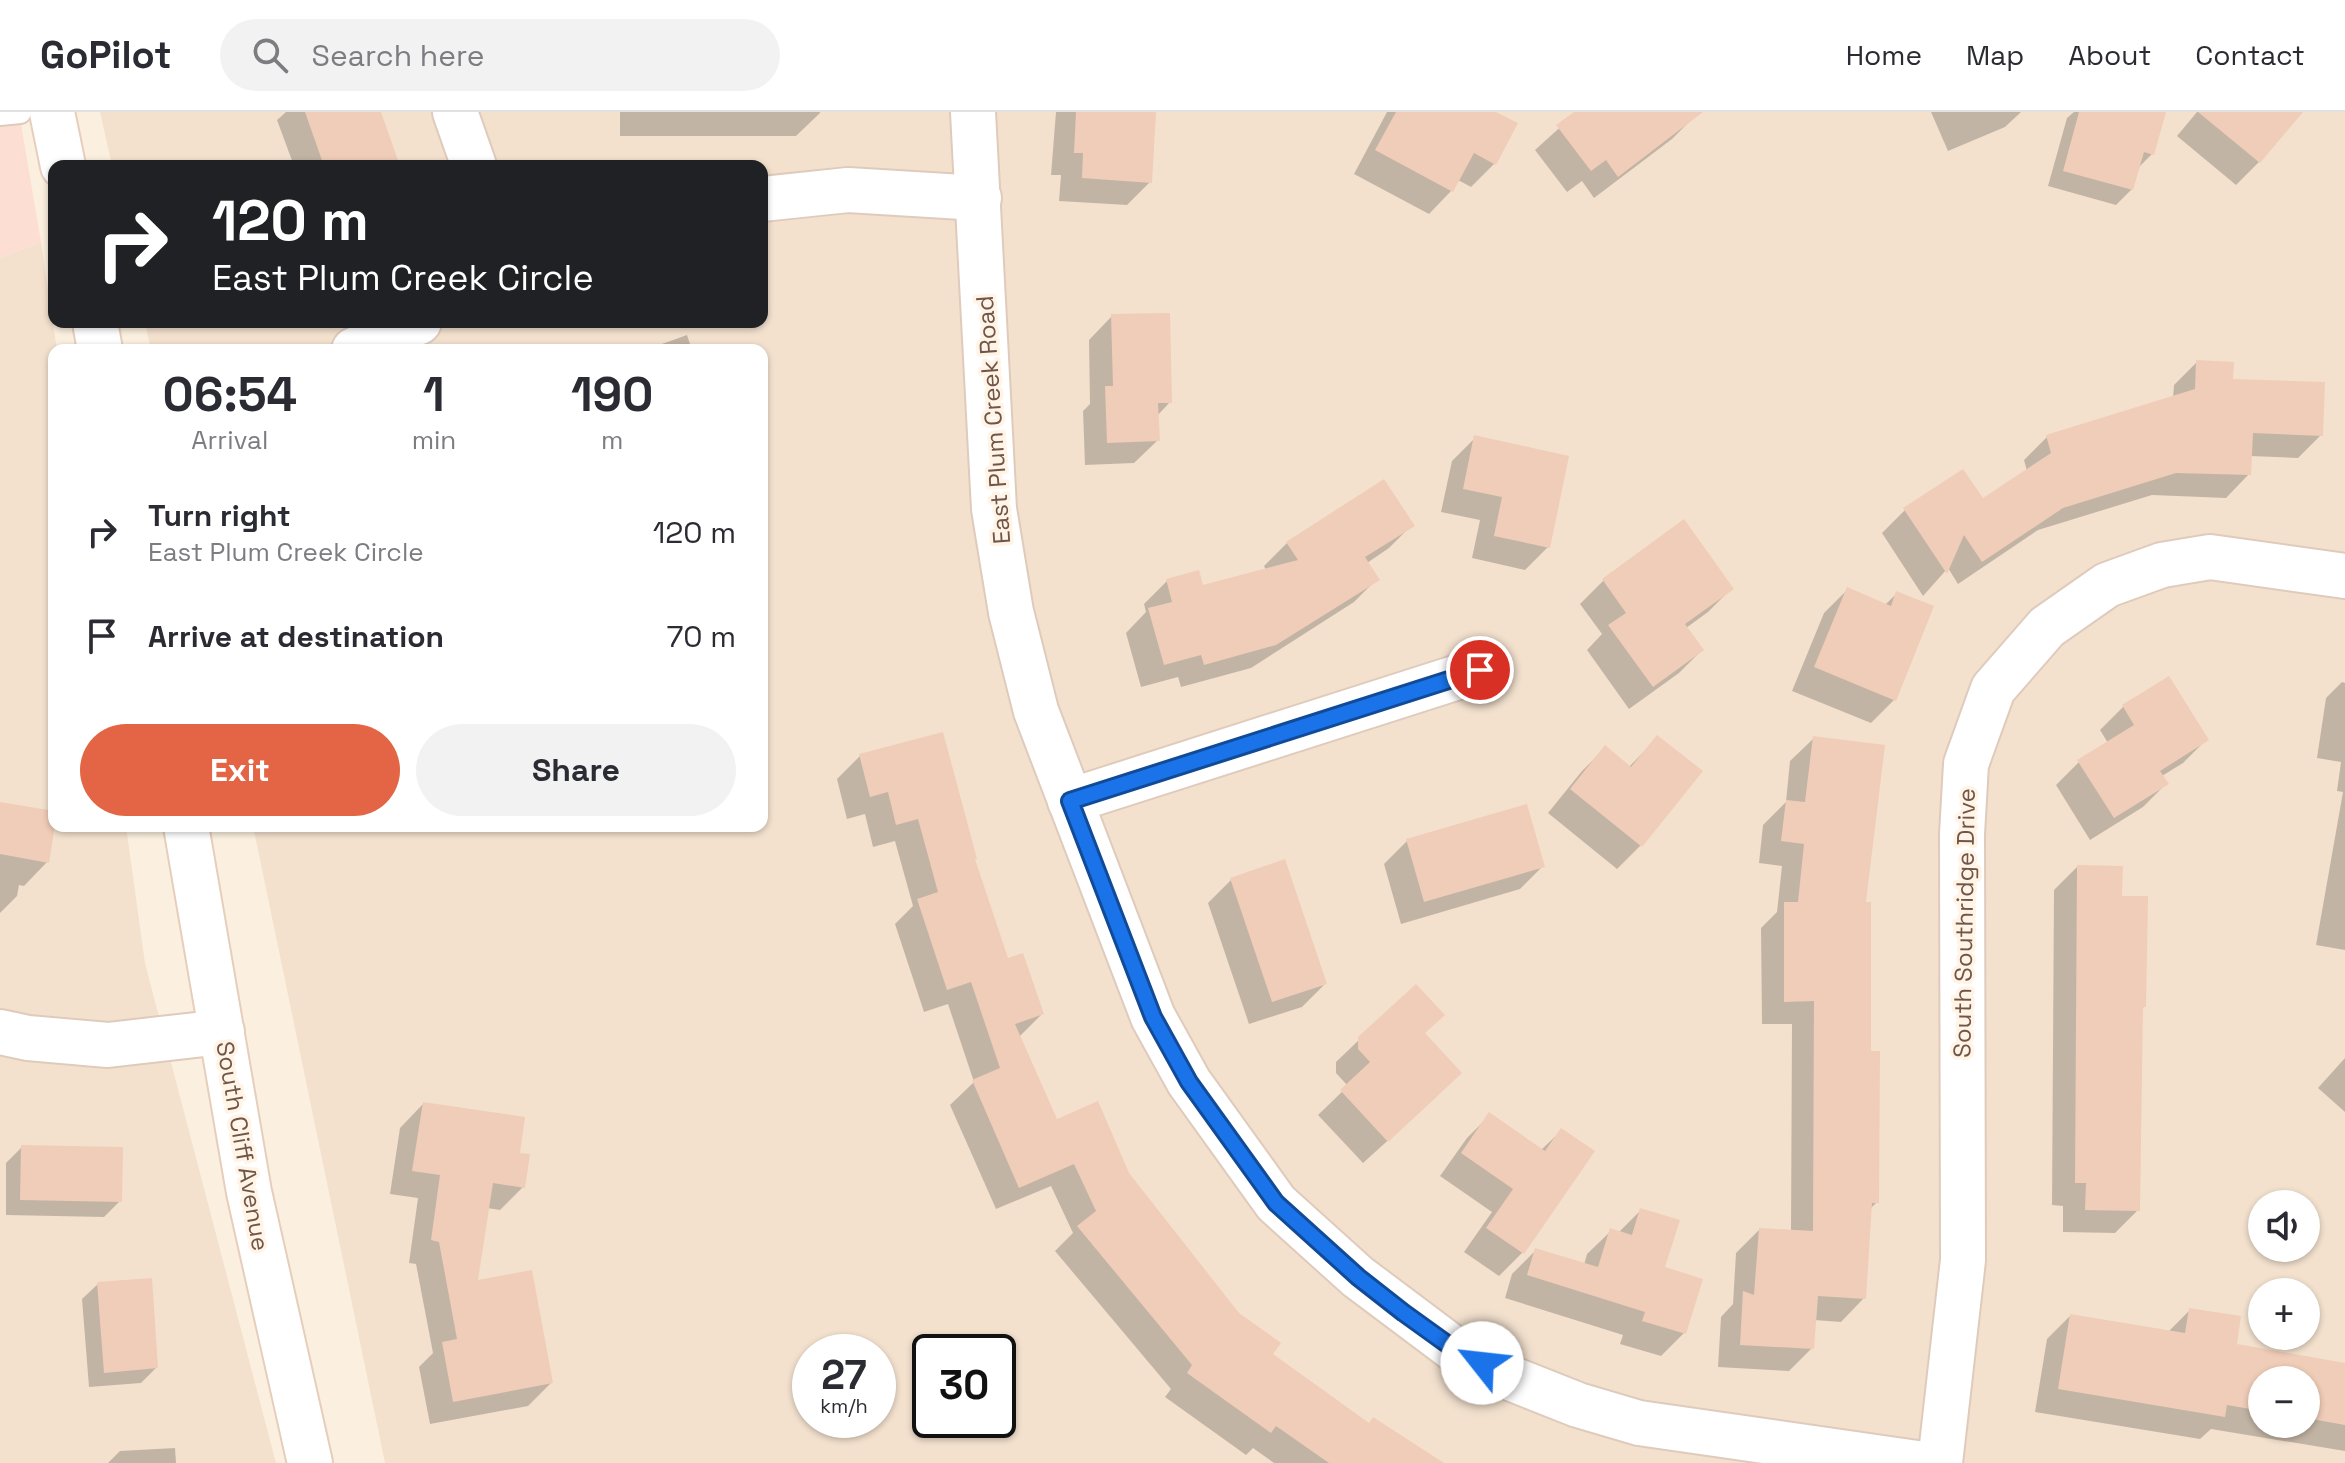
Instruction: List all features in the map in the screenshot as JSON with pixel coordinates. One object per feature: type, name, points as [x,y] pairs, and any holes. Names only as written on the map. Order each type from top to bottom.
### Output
[{"type":"street","points":[[52,112],[62,160]]},
{"type":"street","points":[[455,112],[472,160]]},
{"type":"street","name":"East Plum Creek Road","points":[[973,112],[994,509],[1011,612],[1036,711],[1070,801],[1153,1017],[1189,1082],[1276,1203],[1358,1277],[1454,1349],[1510,1378],[1578,1405],[1639,1423],[1917,1463]]},
{"type":"street","points":[[768,198],[848,190],[979,198]]},
{"type":"street","points":[[368,344],[405,328]]},
{"type":"street","name":"South Southridge Drive","points":[[1940,1463],[1963,1260],[1962,834],[1966,764],[1993,689],[2047,627],[2107,585],[2162,565],[2210,557],[2345,576]]},
{"type":"street","points":[[1070,801],[1480,670]]},
{"type":"street","name":"South Cliff Avenue","points":[[187,832],[249,1192],[310,1463]]},
{"type":"street","points":[[0,1032],[28,1038],[108,1045],[222,1032]]},
{"type":"lane","points":[[0,114],[20,112]]},
{"type":"shaded area","points":[[0,112],[19,112],[41,242],[0,258]]},
{"type":"shaded area","points":[[100,112],[2345,112],[2345,1463],[385,1463],[254,832],[768,832],[768,344],[150,344],[146,328],[768,328],[768,160],[111,160]]},
{"type":"shaded area","points":[[41,242],[48,289],[48,328],[54,328],[56,344],[48,344],[48,832],[127,832],[145,963],[276,1463],[0,1463],[0,258]]},
{"type":"building","points":[[305,112],[381,112],[398,160],[322,160]]},
{"type":"building","points":[[1076,112],[1156,112],[1152,183],[1082,178],[1083,153],[1074,153]]},
{"type":"building","points":[[1396,112],[1496,112],[1518,123],[1496,165],[1474,153],[1453,192],[1375,150]]},
{"type":"building","points":[[1574,112],[1703,112],[1618,177],[1606,160],[1591,171],[1556,125]]},
{"type":"building","points":[[2079,112],[2166,112],[2154,155],[2144,152],[2133,190],[2063,171]]},
{"type":"building","points":[[2198,112],[2303,112],[2260,163]]},
{"type":"building","points":[[1170,313],[1172,403],[1158,403],[1160,441],[1107,443],[1105,386],[1113,386],[1111,314]]},
{"type":"building","points":[[2196,360],[2234,362],[2233,379],[2325,382],[2323,436],[2253,433],[2251,475],[2176,473],[2063,508],[1982,562],[1964,535],[1947,574],[1903,508],[1963,469],[1983,498],[2051,453],[2046,435],[2195,389]]},
{"type":"building","points":[[1474,435],[1569,456],[1550,548],[1494,536],[1502,497],[1463,489]]},
{"type":"building","points":[[1384,479],[1415,526],[1365,557],[1380,580],[1276,645],[1204,665],[1201,655],[1164,665],[1148,608],[1172,602],[1166,579],[1199,570],[1203,585],[1298,560],[1286,542]]},
{"type":"building","points":[[1684,519],[1734,589],[1685,624],[1704,650],[1653,687],[1608,625],[1626,613],[1602,579]]},
{"type":"building","points":[[1847,587],[1891,606],[1896,591],[1934,606],[1896,701],[1814,667]]},
{"type":"building","points":[[2169,676],[2209,740],[2160,771],[2169,784],[2114,818],[2077,760],[2134,725],[2122,705]]},
{"type":"building","points":[[943,732],[975,859],[1008,958],[1023,953],[1044,1014],[1015,1024],[1057,1119],[1098,1101],[1129,1173],[1239,1313],[1281,1343],[1273,1354],[1369,1423],[1373,1417],[1444,1463],[1329,1463],[1276,1426],[1271,1433],[1187,1373],[1192,1365],[1077,1226],[1096,1211],[1074,1164],[1019,1188],[972,1080],[1000,1068],[971,982],[947,990],[917,899],[938,892],[918,819],[896,825],[888,792],[870,797],[859,754]]},
{"type":"building","points":[[1657,735],[1703,771],[1642,847],[1570,789],[1605,745],[1631,767]]},
{"type":"building","points":[[1813,736],[1885,745],[1866,902],[1871,902],[1871,1051],[1880,1051],[1879,1203],[1872,1203],[1866,1299],[1818,1296],[1814,1349],[1740,1345],[1743,1291],[1754,1295],[1759,1228],[1813,1231],[1814,1001],[1784,1002],[1784,902],[1798,902],[1804,844],[1781,841],[1786,800],[1805,802]]},
{"type":"building","points":[[0,802],[48,810],[48,832],[54,832],[49,863],[0,854]]},
{"type":"building","points":[[1527,804],[1545,867],[1424,902],[1406,839]]},
{"type":"building","points":[[1285,859],[1327,984],[1272,1002],[1230,878]]},
{"type":"building","points":[[2077,865],[2123,866],[2122,896],[2148,896],[2140,1211],[2085,1210],[2086,1183],[2075,1183]]},
{"type":"building","points":[[1416,984],[1445,1015],[1425,1033],[1462,1073],[1388,1142],[1340,1090],[1370,1062],[1358,1049],[1358,1037]]},
{"type":"building","points":[[423,1102],[525,1117],[520,1153],[530,1154],[525,1188],[493,1183],[478,1280],[532,1270],[553,1383],[453,1402],[442,1342],[457,1339],[439,1242],[431,1240],[440,1175],[412,1171]]},
{"type":"building","points":[[1489,1112],[1545,1151],[1561,1128],[1595,1151],[1524,1254],[1486,1228],[1513,1189],[1461,1153]]},
{"type":"building","points":[[21,1145],[123,1147],[122,1202],[20,1200]]},
{"type":"building","points":[[1640,1208],[1680,1220],[1665,1267],[1703,1279],[1686,1334],[1642,1321],[1645,1312],[1527,1275],[1535,1248],[1598,1267],[1610,1228],[1632,1235]]},
{"type":"building","points":[[152,1278],[158,1368],[104,1373],[97,1282]]},
{"type":"building","points":[[2189,1308],[2241,1316],[2237,1344],[2248,1346],[2248,1350],[2271,1350],[2345,1363],[2345,1425],[2320,1421],[2320,1366],[2248,1366],[2248,1409],[2227,1405],[2225,1417],[2058,1389],[2070,1314],[2185,1333]]},
{"type":"route","points":[[1480,670],[1070,801],[1153,1017],[1189,1082],[1276,1203],[1358,1277],[1404,1313],[1454,1349],[1482,1363]]}]
